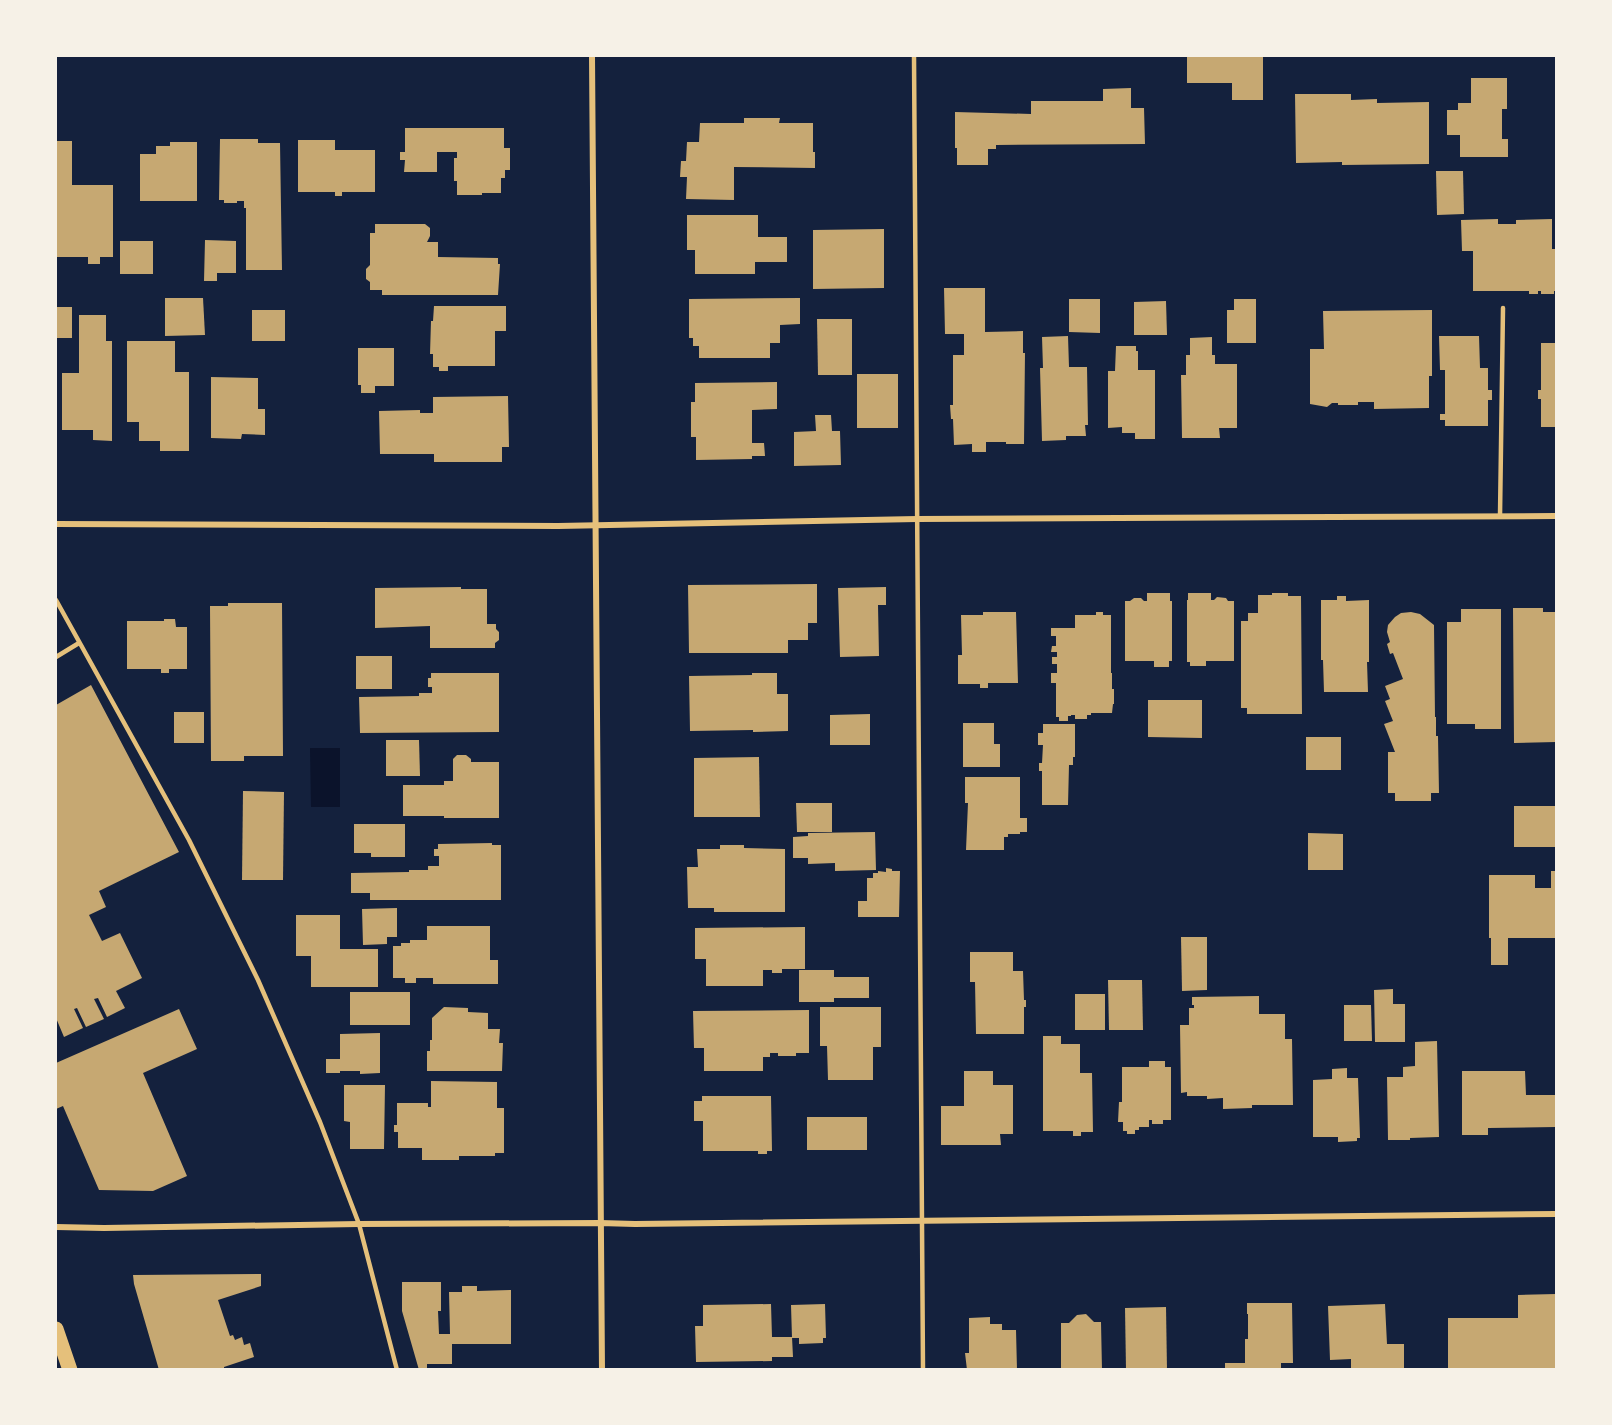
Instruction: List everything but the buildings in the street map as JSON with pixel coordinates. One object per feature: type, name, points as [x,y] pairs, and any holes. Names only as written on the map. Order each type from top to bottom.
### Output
[{"type":"main road","points":[[56,1329],[70,1370]]},
{"type":"street","points":[[592,56],[602,1370]]},
{"type":"street","points":[[56,524],[596,525],[917,519],[1557,516]]},
{"type":"street","points":[[56,1227],[635,1224],[1557,1214]]},
{"type":"lane","points":[[914,56],[923,1370]]},
{"type":"lane","points":[[1500,516],[1503,308]]},
{"type":"lane","points":[[56,600],[189,840],[258,981],[320,1122],[359,1224],[397,1370]]},
{"type":"lane","points":[[56,657],[79,643]]},
{"type":"water","points":[[310,748],[340,748],[340,807],[311,807]]}]
